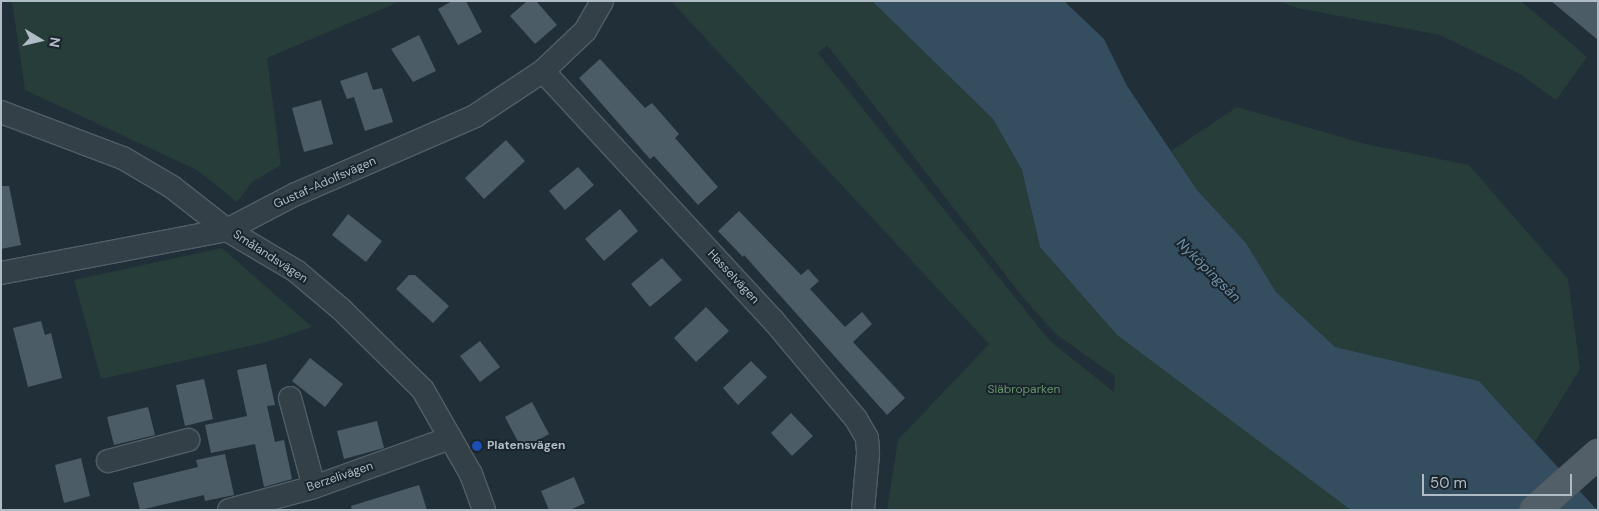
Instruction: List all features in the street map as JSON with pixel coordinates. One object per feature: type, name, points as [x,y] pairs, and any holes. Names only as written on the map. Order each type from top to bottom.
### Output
[{"type":"main road","points":[[1535,510],[1598,454]]},
{"type":"street","name":"Gustaf-Adolfsvägen","points":[[1,273],[228,230],[296,194],[476,116],[543,70],[585,31],[602,1]]},
{"type":"street","name":"Hasselvägen","points":[[543,70],[773,320],[856,419],[866,438],[868,454],[863,510]]},
{"type":"street","name":"Smålandsvägen","points":[[1,112],[123,158],[172,188],[228,230],[296,271],[341,309],[423,390],[471,474],[484,510]]},
{"type":"street","points":[[290,398],[314,487]]},
{"type":"street","name":"Berzelivägen","points":[[229,510],[314,487],[450,438]]},
{"type":"street","points":[[108,461],[188,440]]},
{"type":"green space","points":[[12,1],[401,1],[267,58],[281,165],[252,182],[237,202],[197,170],[25,90]]},
{"type":"green space","name":"Släbroparken","points":[[671,1],[872,1],[993,119],[1022,170],[1040,247],[1117,335],[1351,510],[887,510],[898,440],[989,344]],"holes":[[[827,45],[1025,300],[1057,335],[1115,376],[1114,392],[1050,341],[818,53]]]},
{"type":"green space","points":[[1278,1],[1521,1],[1587,57],[1556,100],[1520,74],[1440,35],[1297,8]]},
{"type":"green space","points":[[1237,107],[1365,144],[1469,165],[1568,279],[1580,369],[1535,442],[1479,381],[1335,347],[1276,292],[1246,243],[1197,190],[1171,151]]},
{"type":"green space","points":[[222,248],[312,327],[267,342],[101,379],[74,280]]},
{"type":"water","name":"Nyköpingsån","points":[[872,1],[1064,1],[1104,39],[1127,86],[1197,190],[1246,243],[1276,292],[1335,347],[1479,381],[1597,510],[1351,510],[1117,335],[1040,247],[1022,170],[993,119]]},
{"type":"building","points":[[452,1],[466,1],[482,32],[458,45],[438,9]]},
{"type":"building","points":[[527,1],[536,1],[557,25],[535,44],[510,16]]},
{"type":"building","points":[[1551,1],[1598,1],[1598,40]]},
{"type":"building","points":[[419,35],[436,71],[413,82],[391,49]]},
{"type":"building","points":[[600,59],[645,108],[652,103],[679,134],[675,138],[718,187],[698,205],[654,156],[650,159],[579,78]]},
{"type":"building","points":[[367,72],[373,90],[382,88],[393,122],[365,131],[354,97],[347,99],[340,81]]},
{"type":"building","points":[[321,100],[333,144],[304,152],[292,108]]},
{"type":"building","points":[[506,140],[525,161],[484,199],[465,178]]},
{"type":"building","points":[[578,167],[594,185],[565,210],[549,191]]},
{"type":"building","points":[[1,186],[9,186],[21,245],[1,249]]},
{"type":"building","points":[[620,209],[638,231],[604,261],[585,239]]},
{"type":"building","points":[[739,211],[801,275],[808,269],[819,281],[810,289],[845,327],[862,312],[872,324],[853,342],[905,398],[887,415],[744,255],[743,257],[718,231]]},
{"type":"building","points":[[348,214],[382,241],[366,262],[332,235]]},
{"type":"building","points":[[662,258],[682,280],[650,307],[631,284]]},
{"type":"building","points":[[409,275],[415,275],[449,306],[433,323],[396,289]]},
{"type":"building","points":[[706,307],[729,331],[696,362],[674,338]]},
{"type":"building","points":[[41,321],[45,335],[51,333],[62,378],[28,387],[13,328]]},
{"type":"building","points":[[480,341],[500,367],[480,382],[460,356]]},
{"type":"building","points":[[310,358],[343,384],[325,407],[292,381]]},
{"type":"building","points":[[751,361],[767,377],[738,405],[723,388]]},
{"type":"building","points":[[266,364],[275,405],[267,406],[275,442],[284,440],[292,479],[264,487],[255,444],[211,453],[205,425],[247,416],[237,370]]},
{"type":"building","points":[[204,379],[213,419],[185,426],[176,385]]},
{"type":"building","points":[[532,402],[549,434],[522,449],[505,417]]},
{"type":"building","points":[[148,407],[155,435],[114,445],[107,417]]},
{"type":"building","points":[[791,413],[813,436],[792,456],[771,433]]},
{"type":"building","points":[[377,421],[384,448],[344,459],[337,431]]},
{"type":"building","points":[[225,454],[234,495],[205,501],[204,495],[140,510],[133,483],[198,467],[196,460]]},
{"type":"building","points":[[81,458],[90,496],[64,503],[55,465]]},
{"type":"building","points":[[574,477],[585,503],[570,510],[549,510],[541,491]]},
{"type":"building","points":[[419,485],[427,510],[352,510],[351,506]]},
{"type":"place","name":"Platensvägen","points":[[477,446]]}]
